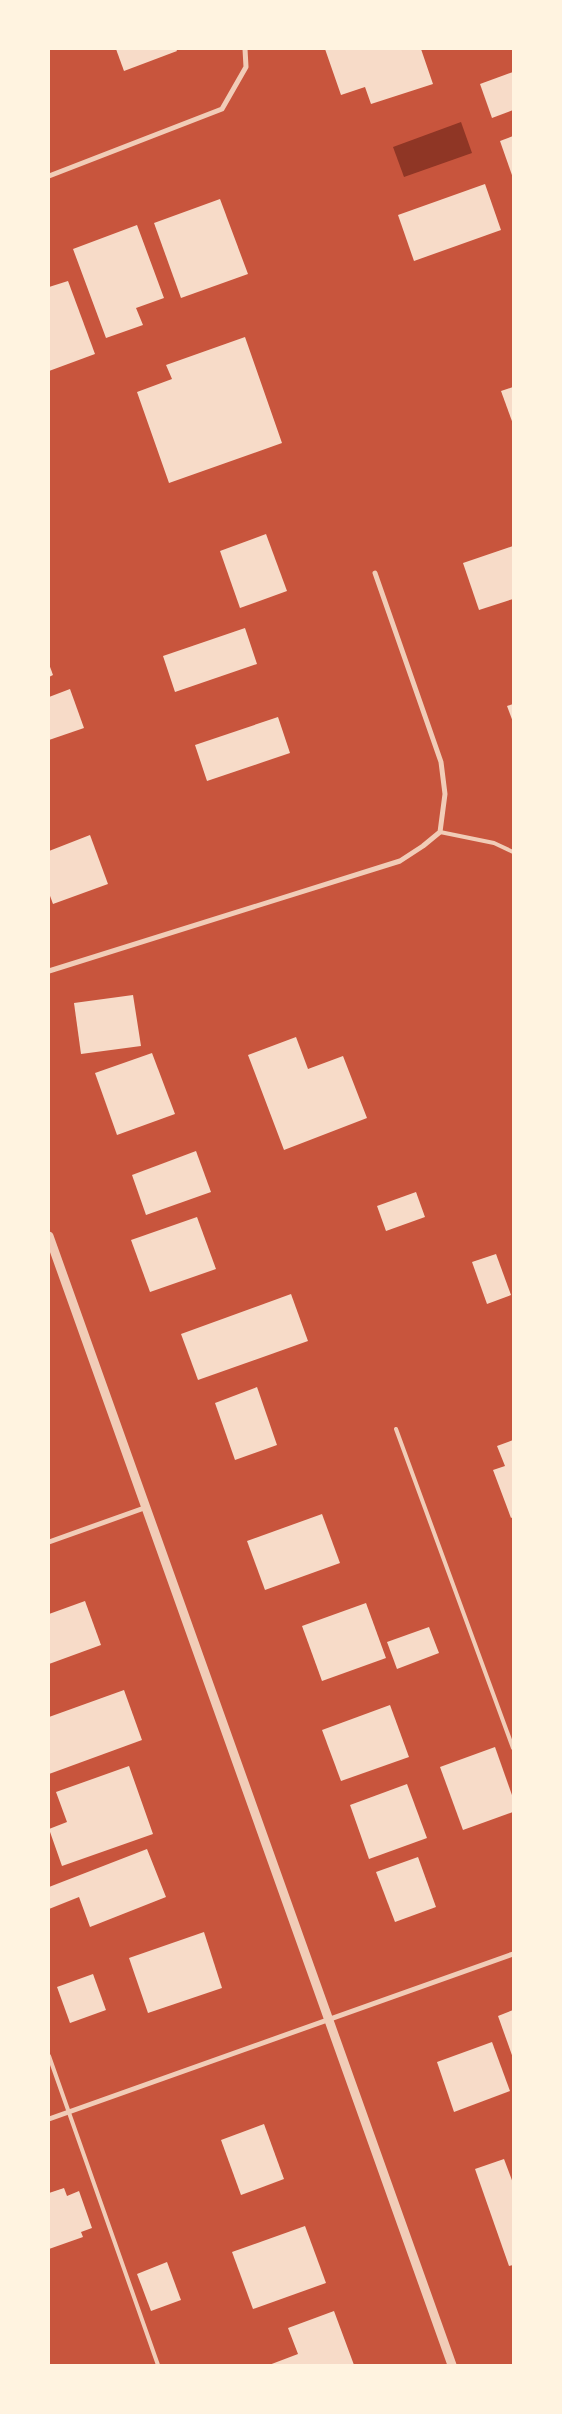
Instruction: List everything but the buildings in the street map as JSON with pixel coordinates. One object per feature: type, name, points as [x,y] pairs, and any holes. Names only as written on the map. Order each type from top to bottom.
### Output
[{"type":"street","points":[[49,176],[222,109],[246,68],[245,49]]},
{"type":"street","points":[[49,971],[400,861],[440,832],[445,794],[441,762],[375,573]]},
{"type":"street","points":[[49,1236],[452,2365]]},
{"type":"street","points":[[49,1542],[146,1507]]},
{"type":"street","points":[[49,2119],[513,1954]]},
{"type":"lane","points":[[440,832],[494,843],[513,852]]},
{"type":"lane","points":[[396,1429],[513,1748]]},
{"type":"lane","points":[[49,2056],[158,2365]]},
{"type":"shaded area","points":[[461,122],[472,153],[404,177],[393,147]]}]
